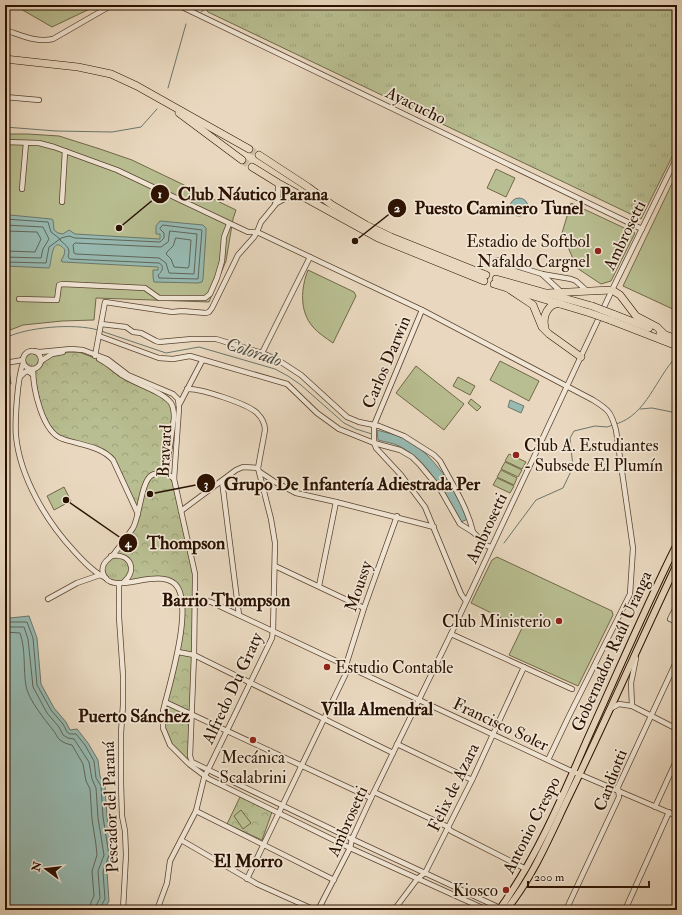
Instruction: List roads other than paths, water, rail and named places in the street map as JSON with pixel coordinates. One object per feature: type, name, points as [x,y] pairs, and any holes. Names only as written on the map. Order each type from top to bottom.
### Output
[{"type":"highway","points":[[5,59],[78,67],[104,72],[126,80],[249,149]]},
{"type":"highway","points":[[169,105],[242,160]]},
{"type":"highway","points":[[252,167],[378,238],[485,278],[366,225],[332,205],[308,187],[259,155]]},
{"type":"highway","points":[[581,357],[549,334],[542,327],[533,305],[495,281],[548,293],[568,302],[664,334]]},
{"type":"highway","points":[[509,289],[568,302]]},
{"type":"highway","points":[[548,293],[612,290],[620,295],[636,316],[657,328],[676,344]]},
{"type":"highway","points":[[549,334],[544,323],[544,318],[548,309],[558,304],[568,302]]},
{"type":"highway","points":[[612,317],[676,344]]},
{"type":"main road","name":"Gobernador Raúl Uranga","points":[[576,773],[648,602],[677,544]]},
{"type":"main road","name":"Gobernador Raúl Uranga","points":[[576,773],[608,710],[677,564]]},
{"type":"main road","name":"Antonio Crespo","points":[[502,910],[526,869],[576,773]]},
{"type":"main road","name":"Antonio Crespo","points":[[502,910],[526,882],[533,870],[576,773]]},
{"type":"street","points":[[5,30],[36,40],[45,41],[53,39],[112,5]]},
{"type":"street","name":"Ayacucho","points":[[178,5],[642,229]]},
{"type":"street","points":[[189,10],[192,5]]},
{"type":"street","points":[[5,97],[39,100]]},
{"type":"street","points":[[5,142],[38,143],[65,151],[117,170],[229,224],[248,232],[257,232],[422,310],[567,386],[602,405],[610,412],[616,430],[633,548],[630,594],[548,760]]},
{"type":"street","points":[[22,189],[26,143]]},
{"type":"street","points":[[62,202],[65,151]]},
{"type":"street","name":"Ambrosetti","points":[[318,910],[350,848],[352,839],[371,798],[451,634],[612,290],[677,157]]},
{"type":"street","points":[[95,356],[105,302],[172,312],[209,312],[238,255],[257,232],[260,222],[275,205],[278,199],[278,183]]},
{"type":"street","points":[[275,205],[286,198],[302,195]]},
{"type":"street","points":[[19,299],[57,300],[58,287],[62,284],[145,288],[159,298],[205,298],[210,294],[217,278],[222,261],[224,237],[229,224]]},
{"type":"street","points":[[262,352],[310,257]]},
{"type":"street","points":[[497,260],[542,274],[571,279],[576,281],[587,291]]},
{"type":"street","points":[[542,274],[561,292],[568,302]]},
{"type":"street","name":"Carlos Darwin","points":[[373,426],[422,310]]},
{"type":"street","points":[[102,324],[122,326],[133,332],[141,333],[156,342],[216,339],[262,352],[278,360],[301,375],[348,417],[359,422],[379,426],[404,436],[437,457],[466,508],[473,532]]},
{"type":"street","points":[[99,336],[159,358],[173,359],[190,356],[287,384],[317,413],[339,429],[406,452],[420,464],[440,489],[460,524],[473,532],[487,546],[492,547]]},
{"type":"street","name":"Bravard","points":[[32,351],[40,352],[77,349],[111,362],[128,375],[175,396],[178,399],[179,405],[174,479],[195,574],[194,655],[190,756],[192,762],[208,770]]},
{"type":"street","points":[[33,369],[37,367],[41,361],[38,354],[32,351],[24,355],[20,377],[16,436],[26,474],[38,501],[56,529],[77,554],[100,575],[114,583],[137,582],[160,578],[171,581],[180,592],[182,615],[178,652],[163,715],[163,728],[170,745],[184,760],[205,777],[350,848],[487,910]]},
{"type":"street","name":"Bravard","points":[[41,361],[52,354],[65,352],[79,352],[95,356],[124,376],[166,398],[173,410],[174,418],[166,473]]},
{"type":"street","points":[[179,405],[202,360]]},
{"type":"street","points":[[5,362],[23,361]]},
{"type":"street","points":[[23,361],[28,368],[33,369]]},
{"type":"street","points":[[33,369],[37,396],[49,429],[61,439],[108,454],[113,460],[138,514]]},
{"type":"street","points":[[20,377],[28,371],[32,373],[33,376]]},
{"type":"street","points":[[187,389],[192,388],[218,396],[251,408],[257,412],[265,424],[259,470]]},
{"type":"street","points":[[373,426],[376,448],[425,506],[461,594],[466,601]]},
{"type":"street","points":[[181,511],[236,470],[243,467],[259,470],[275,482],[296,493],[397,516],[434,527]]},
{"type":"street","name":"Alfredo Du Graty","points":[[156,910],[167,883],[170,861],[196,811],[205,777],[272,638],[275,543],[259,470]]},
{"type":"street","points":[[91,567],[102,565],[133,528],[138,514],[143,489],[147,480],[152,475],[166,473],[174,479]]},
{"type":"street","points":[[222,481],[239,615]]},
{"type":"street","points":[[264,489],[268,484],[275,482]]},
{"type":"street","points":[[319,586],[336,502]]},
{"type":"street","name":"Moussy","points":[[247,879],[348,666],[364,608],[397,516]]},
{"type":"street","points":[[111,556],[120,555],[126,558],[130,564],[132,571],[129,577],[122,583]]},
{"type":"street","points":[[105,562],[103,570],[106,578]]},
{"type":"street","points":[[275,566],[364,608]]},
{"type":"street","points":[[48,599],[77,583],[100,575]]},
{"type":"street","name":"Pescador del Paraná","points":[[122,583],[119,617],[123,675],[123,705],[120,733],[122,816],[125,831],[126,855],[123,910]]},
{"type":"street","name":"Francisco Soler","points":[[195,605],[199,600],[204,600],[239,615],[493,735],[576,773],[677,816]]},
{"type":"street","points":[[677,605],[670,619],[677,622]]},
{"type":"street","points":[[451,634],[572,689]]},
{"type":"street","points":[[632,706],[631,683],[635,660],[641,641]]},
{"type":"street","points":[[178,652],[194,655],[393,753]]},
{"type":"street","name":"Candiotti","points":[[566,910],[619,797],[618,787],[677,660]]},
{"type":"street","name":"Felix de Azara","points":[[425,873],[472,780],[524,667]]},
{"type":"street","points":[[165,702],[371,798]]},
{"type":"street","points":[[608,710],[619,704],[632,706],[677,729]]},
{"type":"street","points":[[397,744],[472,780]]},
{"type":"street","points":[[655,807],[677,759]]},
{"type":"street","points":[[208,770],[502,910]]},
{"type":"street","points":[[374,792],[448,828],[451,831],[526,869]]},
{"type":"street","points":[[196,811],[334,880]]},
{"type":"street","points":[[625,910],[669,812]]},
{"type":"street","points":[[181,840],[247,879],[315,910]]},
{"type":"street","points":[[394,910],[418,878],[425,873]]},
{"type":"water","points":[[519,198],[525,201],[528,207],[525,213],[519,216],[513,213],[510,207],[513,201]]},
{"type":"water","points":[[10,215],[51,219],[53,220],[54,230],[63,234],[69,230],[75,234],[160,239],[160,234],[156,234],[156,226],[160,221],[203,225],[206,228],[206,233],[202,282],[154,282],[153,270],[158,270],[158,267],[63,262],[61,261],[65,250],[57,245],[53,251],[49,268],[5,266],[5,216]]},
{"type":"water","points":[[510,400],[524,406],[521,413],[508,407]]},
{"type":"water","points":[[377,430],[398,435],[414,444],[424,452],[434,462],[450,484],[468,519],[461,522],[435,479],[418,460],[399,446],[378,440]]},
{"type":"water","points":[[5,612],[10,618],[29,616],[37,638],[41,684],[54,708],[66,722],[70,730],[77,729],[88,743],[98,760],[100,776],[105,786],[107,817],[113,855],[107,872],[109,901],[104,910],[5,910]]},
{"type":"waterway","points":[[201,12],[211,5]]},
{"type":"waterway","points":[[168,88],[186,24]]},
{"type":"waterway","points":[[5,127],[56,131],[112,132],[141,127],[157,109]]},
{"type":"waterway","name":"Colorado","points":[[5,338],[25,331],[51,327],[76,327],[98,330]]},
{"type":"waterway","name":"Colorado","points":[[101,331],[166,353],[199,347],[275,369],[301,385],[344,423],[372,434]]},
{"type":"waterway","name":"Colorado","points":[[616,424],[636,413],[677,356]]},
{"type":"waterway","points":[[640,409],[652,408],[677,413]]},
{"type":"waterway","name":"Colorado","points":[[504,543],[536,500],[563,488],[573,467],[570,438],[574,431],[595,426],[607,427],[613,425]]},
{"type":"tunnel","points":[[249,149],[259,155]]},
{"type":"tunnel","points":[[242,160],[252,167]]},
{"type":"place","name":"Club Náutico Parana","points":[[119,228]]},
{"type":"place","name":"Puesto Caminero Tunel","points":[[355,241]]},
{"type":"place","name":"Estadio de Softbol Nafaldo Cargnel","points":[[598,251]]},
{"type":"place","name":"Club A. Estudiantes - Subsede El Plumín","points":[[516,455]]},
{"type":"place","name":"Grupo De Infantería Adiestrada Per","points":[[150,494]]},
{"type":"place","name":"Thompson","points":[[66,500]]},
{"type":"place","name":"Club Ministerio","points":[[559,621]]},
{"type":"place","name":"Estudio Contable","points":[[327,667]]},
{"type":"place","name":"Mecánica Scalabrini","points":[[253,740]]},
{"type":"place","name":"Kiosco","points":[[506,890]]},
{"type":"district","name":"Barrio Thompson","points":[[226,600]]},
{"type":"district","name":"Villa Almendral","points":[[377,709]]},
{"type":"district","name":"Puerto Sánchez","points":[[134,716]]},
{"type":"district","name":"El Morro","points":[[248,861]]}]
